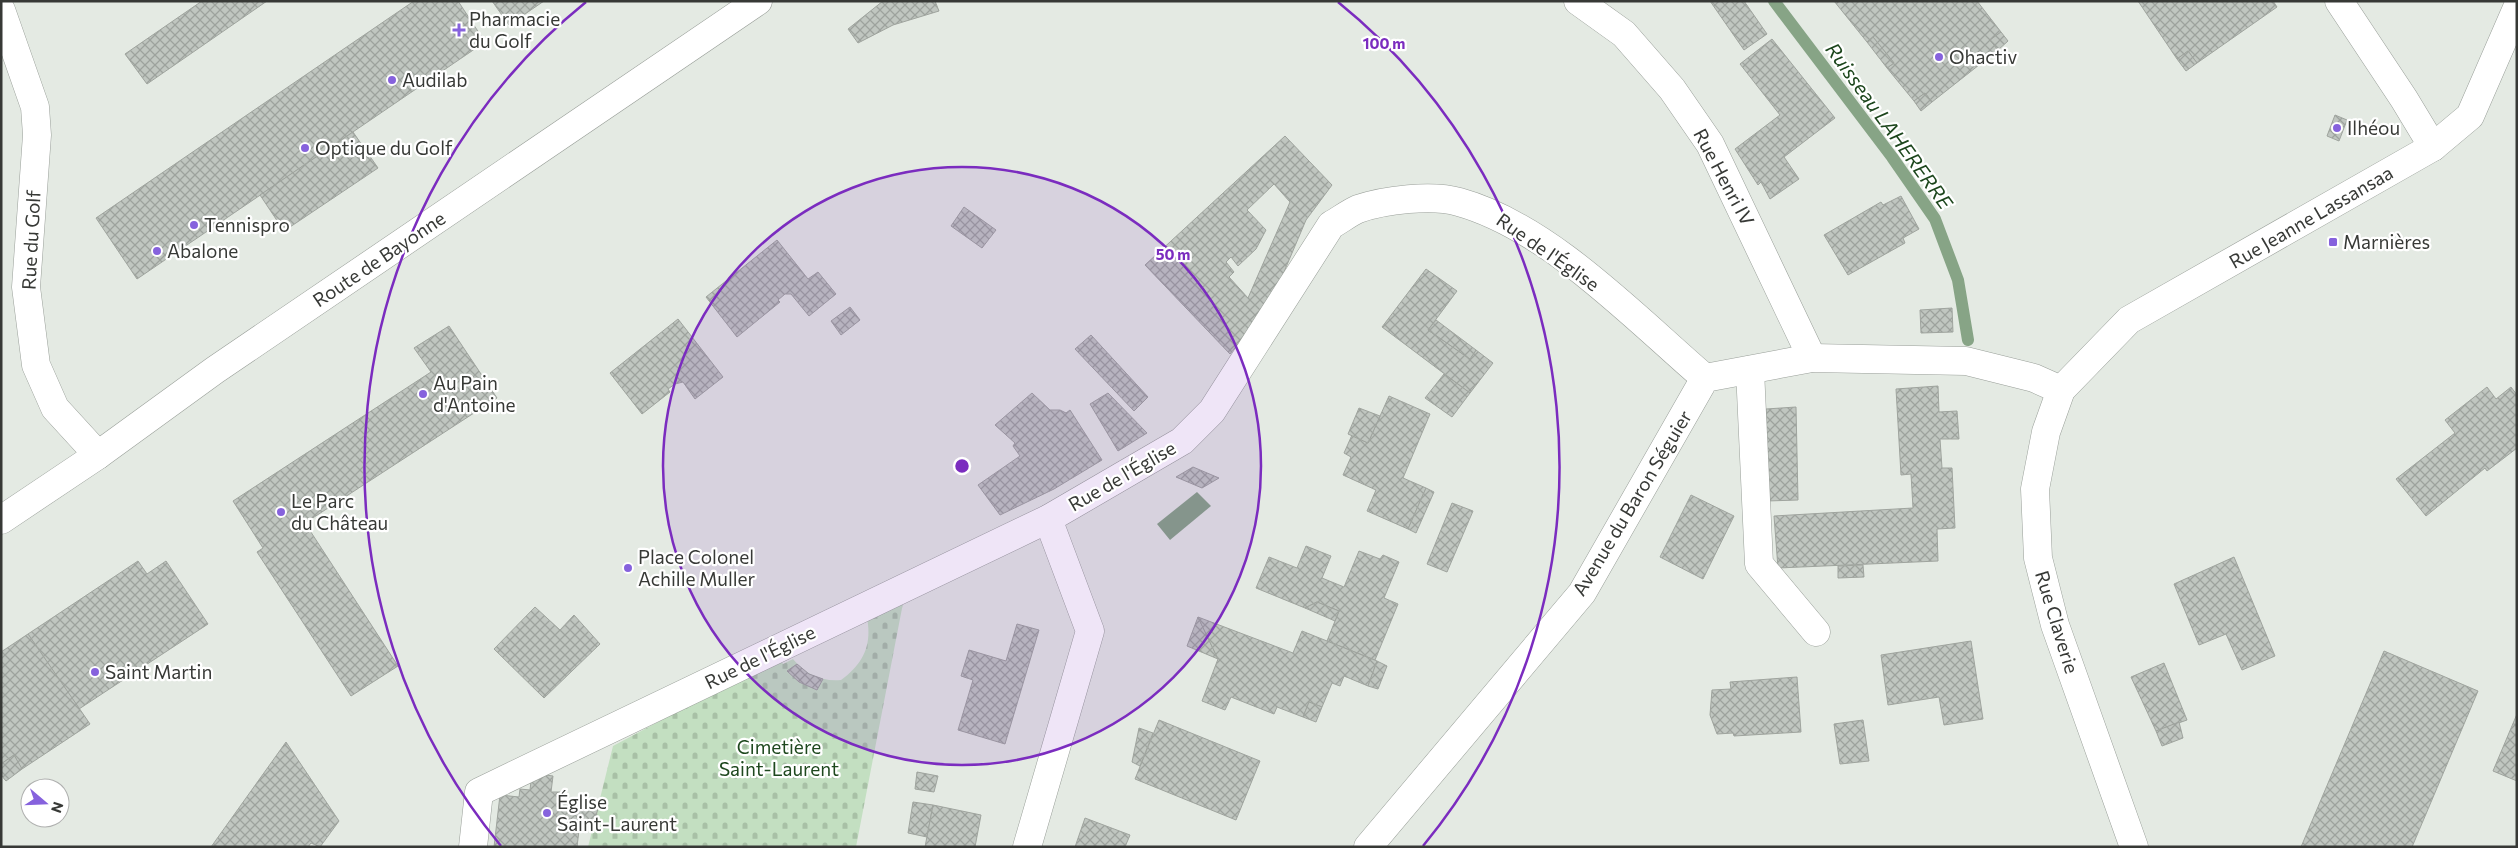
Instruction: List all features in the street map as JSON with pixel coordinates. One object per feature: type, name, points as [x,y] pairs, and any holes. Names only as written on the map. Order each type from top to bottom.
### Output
[{"type":"street","name":"Route de Bayonne","points":[[1,520],[98,454],[215,370],[758,1]]},
{"type":"street","name":"Rue Henri IV","points":[[1578,1],[1624,34],[1672,89],[1710,144],[1812,358]]},
{"type":"street","points":[[2339,1],[2404,99],[2433,147]]},
{"type":"street","name":"Rue Jeanne Lassansaa","points":[[2061,390],[2130,320],[2433,147],[2470,116],[2517,8]]},
{"type":"street","name":"Rue du Golf","points":[[1,10],[35,107],[37,135],[26,287],[36,365],[55,408],[98,454]]},
{"type":"street","name":"Rue de l'Église","points":[[472,847],[479,792],[1048,519],[1182,441],[1212,411],[1331,224],[1356,210],[1381,203],[1419,199],[1458,201],[1497,215],[1579,269],[1705,378]]},
{"type":"street","points":[[1705,378],[1812,358],[1966,361],[2034,378],[2061,390]]},
{"type":"street","points":[[1750,370],[1759,564],[1816,632]]},
{"type":"street","name":"Avenue du Baron Séguier","points":[[1368,847],[1582,592],[1705,378]]},
{"type":"street","name":"Rue Claverie","points":[[2061,390],[2046,432],[2035,489],[2038,558],[2055,625],[2134,847]]},
{"type":"street","points":[[1027,847],[1090,631],[1048,519]]},
{"type":"green space","name":"Cimetière Saint-Laurent","points":[[904,598],[856,847],[588,847],[613,746],[778,658],[783,664],[793,659],[814,676],[827,680],[841,680],[849,674],[865,653],[868,636],[867,617]]},
{"type":"shaded area","points":[[1197,492],[1211,506],[1170,540],[1157,524]]},
{"type":"building","points":[[202,1],[267,1],[147,84],[125,54]]},
{"type":"building","points":[[414,1],[458,1],[485,42],[137,279],[96,218]]},
{"type":"building","points":[[492,1],[544,1],[509,25]]},
{"type":"building","points":[[883,1],[935,1],[939,11],[893,25],[858,43],[848,29]]},
{"type":"building","points":[[1710,1],[1744,1],[1767,34],[1744,50]]},
{"type":"building","name":"Ohactiv","points":[[1834,1],[1977,1],[2001,32],[1990,40],[1998,50],[1932,102],[1925,93],[1914,101],[1887,68],[1894,63],[1873,37],[1867,42]]},
{"type":"building","points":[[2138,1],[2273,1],[2277,7],[2197,63],[2188,51],[2177,59]]},
{"type":"building","points":[[2001,32],[2008,41],[1998,50],[1990,40]]},
{"type":"building","points":[[1873,37],[1894,63],[1887,68],[1867,42]]},
{"type":"building","points":[[1772,39],[1835,118],[1784,157],[1799,179],[1770,199],[1761,182],[1758,185],[1735,149],[1780,115],[1740,64]]},
{"type":"building","points":[[2188,51],[2197,63],[2186,71],[2177,59]]},
{"type":"building","points":[[1925,93],[1932,102],[1921,111],[1914,101]]},
{"type":"building","name":"Ilhéou","points":[[2335,115],[2347,120],[2339,141],[2327,136]]},
{"type":"building","points":[[353,132],[378,168],[284,231],[260,195]]},
{"type":"building","points":[[1285,136],[1332,185],[1306,220],[1270,305],[1230,354],[1145,265]],"holes":[[[1274,184],[1290,202],[1248,298],[1229,277],[1234,272],[1226,262],[1231,257],[1238,266],[1256,249],[1266,230],[1247,210]]]},
{"type":"building","points":[[1901,196],[1919,229],[1903,238],[1905,243],[1848,275],[1824,235],[1881,202],[1883,205]]},
{"type":"building","points":[[964,207],[996,230],[982,248],[951,226]]},
{"type":"building","points":[[777,240],[808,279],[818,272],[836,294],[809,316],[791,294],[785,294],[778,300],[780,302],[737,337],[706,297]]},
{"type":"building","points":[[1426,269],[1457,291],[1428,330],[1470,359],[1476,350],[1493,363],[1470,393],[1382,327]]},
{"type":"building","points":[[850,307],[860,320],[841,335],[831,321]]},
{"type":"building","points":[[1952,308],[1953,332],[1921,333],[1920,310]]},
{"type":"building","points":[[678,319],[723,377],[695,399],[683,382],[675,384],[668,389],[670,392],[642,414],[610,373]]},
{"type":"building","points":[[1436,320],[1476,350],[1470,359],[1428,330]]},
{"type":"building","name":"Le Parc du Château","points":[[449,326],[497,398],[305,523],[398,666],[351,696],[257,552],[263,548],[233,501],[431,372],[414,348]]},
{"type":"building","points":[[1091,335],[1148,397],[1134,411],[1075,349]]},
{"type":"building","points":[[1444,374],[1470,393],[1452,417],[1425,398]]},
{"type":"building","points":[[1938,386],[1939,412],[1957,411],[1959,439],[1940,439],[1942,468],[1952,468],[1955,528],[1937,529],[1938,561],[1778,568],[1774,516],[1913,508],[1911,474],[1901,475],[1896,389]]},
{"type":"building","points":[[2487,387],[2496,399],[2511,387],[2517,395],[2517,448],[2487,471],[2485,468],[2426,516],[2396,479],[2455,433],[2445,420]]},
{"type":"building","points":[[1032,393],[1050,410],[1060,410],[1066,413],[1070,410],[1102,460],[1054,489],[1000,515],[978,485],[1020,456],[1013,446],[1015,443],[995,425]]},
{"type":"building","points":[[1108,393],[1147,433],[1118,451],[1090,404]]},
{"type":"building","points":[[1389,396],[1430,414],[1403,478],[1426,488],[1408,529],[1367,511],[1376,490],[1343,475],[1351,457],[1344,453],[1352,435],[1368,443]]},
{"type":"building","points":[[1796,407],[1798,500],[1767,501],[1766,409]]},
{"type":"building","points":[[1359,408],[1380,416],[1368,443],[1348,434]]},
{"type":"building","points":[[1193,467],[1219,478],[1202,488],[1176,477]]},
{"type":"building","points":[[1426,488],[1434,492],[1416,533],[1408,529]]},
{"type":"building","points":[[1691,495],[1734,516],[1703,579],[1660,557]]},
{"type":"building","points":[[1452,503],[1473,511],[1447,572],[1427,564]]},
{"type":"building","points":[[1306,546],[1331,556],[1322,578],[1344,587],[1359,551],[1380,559],[1383,555],[1399,562],[1384,598],[1398,604],[1375,660],[1327,641],[1339,611],[1317,602],[1305,608],[1256,588],[1269,557],[1297,568]]},
{"type":"building","points":[[2234,557],[2275,656],[2242,670],[2226,634],[2199,645],[2174,584]]},
{"type":"building","name":"Saint Martin","points":[[138,561],[147,574],[166,561],[208,624],[79,709],[28,634]]},
{"type":"building","points":[[1863,565],[1864,577],[1838,578],[1838,566]]},
{"type":"building","points":[[1317,602],[1339,611],[1335,621],[1305,608]]},
{"type":"building","points":[[535,607],[560,630],[574,615],[600,644],[544,698],[494,649]]},
{"type":"building","points":[[1198,617],[1218,659],[1187,646]]},
{"type":"building","points":[[1198,617],[1293,653],[1302,631],[1377,661],[1368,686],[1344,676],[1340,686],[1332,683],[1322,707],[1309,702],[1303,717],[1277,707],[1274,714],[1231,697],[1225,710],[1202,701],[1218,659]]},
{"type":"building","points":[[1017,624],[1039,630],[1005,744],[958,730],[973,680],[961,676],[969,650],[1006,661]]},
{"type":"building","points":[[28,634],[90,724],[22,769],[14,755],[1,764],[1,652]]},
{"type":"building","points":[[1971,641],[1983,719],[1944,725],[1939,697],[1888,705],[1881,655]]},
{"type":"building","points":[[2384,651],[2478,691],[2412,847],[2301,847]]},
{"type":"building","points":[[1377,661],[1387,666],[1378,689],[1368,686]]},
{"type":"building","points":[[2164,663],[2187,720],[2156,731],[2131,677]]},
{"type":"building","points":[[797,664],[809,674],[823,679],[817,690],[799,682],[787,671]]},
{"type":"building","points":[[1797,677],[1801,732],[1734,736],[1733,733],[1717,734],[1710,715],[1712,690],[1731,689],[1730,682]]},
{"type":"building","points":[[1309,702],[1322,707],[1316,722],[1303,717]]},
{"type":"building","points":[[2517,714],[2517,781],[2493,771]]},
{"type":"building","points":[[1159,720],[1260,761],[1236,820],[1135,779]]},
{"type":"building","points":[[1863,720],[1869,761],[1840,764],[1834,724]]},
{"type":"building","points":[[2179,722],[2183,738],[2162,746],[2156,731]]},
{"type":"building","points":[[1139,728],[1153,733],[1140,766],[1132,762]]},
{"type":"building","points":[[286,742],[339,821],[320,847],[311,843],[308,847],[211,847]]},
{"type":"building","points":[[14,755],[22,769],[6,781],[1,775],[1,764]]},
{"type":"building","points":[[917,772],[938,776],[934,792],[915,789]]},
{"type":"building","name":"Église Saint-Laurent","points":[[532,773],[553,776],[551,792],[562,792],[561,801],[599,805],[594,823],[580,822],[577,847],[494,847],[500,795],[519,797],[520,789],[530,790]]},
{"type":"building","points":[[913,802],[933,805],[927,837],[908,833]]},
{"type":"building","points":[[933,805],[981,815],[975,847],[925,847]]},
{"type":"building","points":[[1085,818],[1130,835],[1125,847],[1075,847]]},
{"type":"waterway","name":"Ruisseau LAHERERRE","points":[[1774,1],[1892,157],[1935,219],[1958,280],[1968,340]]},
{"type":"place","name":"Pharmacie du Golf","points":[[459,30]]},
{"type":"place","name":"Ohactiv","points":[[1939,57]]},
{"type":"place","name":"Audilab","points":[[392,80]]},
{"type":"place","name":"Ilhéou","points":[[2337,128]]},
{"type":"place","name":"Optique du Golf","points":[[305,148]]},
{"type":"place","name":"Tennispro","points":[[194,225]]},
{"type":"place","name":"Marnières","points":[[2333,242]]},
{"type":"place","name":"Abalone","points":[[157,251]]},
{"type":"place","name":"Au Pain d'Antoine","points":[[423,394]]},
{"type":"place","name":"Le Parc du Château","points":[[281,512]]},
{"type":"place","name":"Place Colonel Achille Muller","points":[[628,568]]},
{"type":"place","name":"Saint Martin","points":[[95,672]]},
{"type":"place","name":"Église Saint-Laurent","points":[[547,813]]}]
